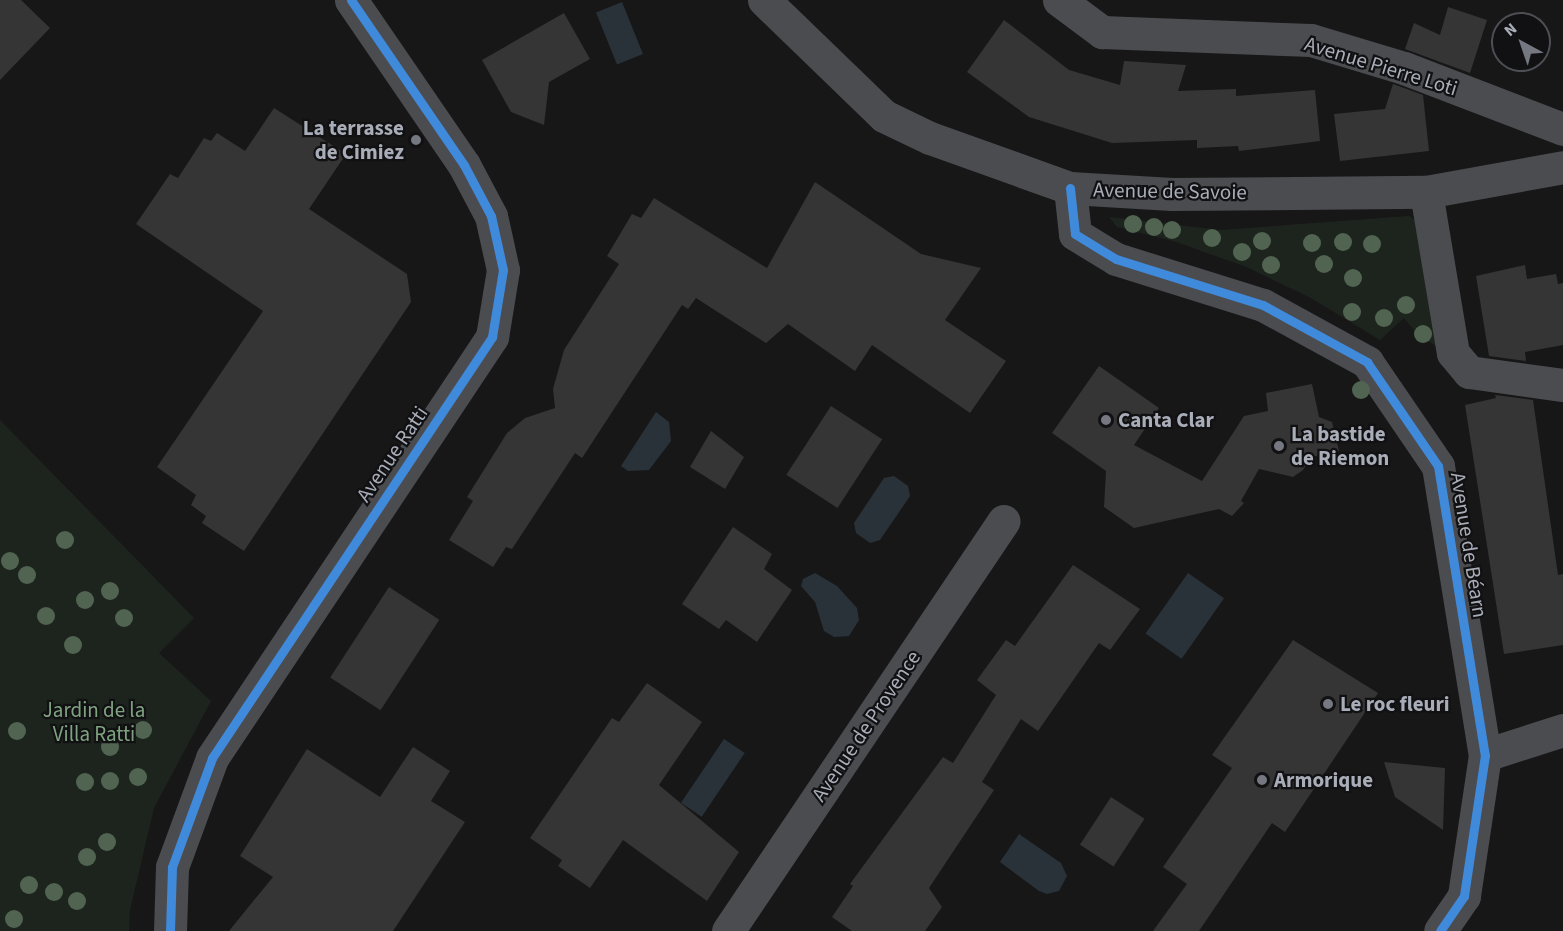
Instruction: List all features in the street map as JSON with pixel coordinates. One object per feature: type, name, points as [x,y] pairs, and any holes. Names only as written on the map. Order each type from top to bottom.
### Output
[{"type":"street","name":"Avenue Ratti","points":[[170,931],[171,867],[212,758],[492,337],[503,270],[491,216],[464,165],[351,0]]},
{"type":"street","name":"Avenue de Savoie","points":[[764,0],[884,116],[930,138],[1070,188],[1172,194],[1426,192],[1563,167]]},
{"type":"street","name":"Avenue Pierre Loti","points":[[1059,0],[1102,32],[1311,40],[1404,68],[1563,129]]},
{"type":"street","name":"Avenue de Béarn","points":[[1070,188],[1075,234],[1116,259],[1263,305],[1367,362],[1438,466],[1485,755],[1464,896],[1440,931]]},
{"type":"street","points":[[1426,192],[1453,353],[1469,372],[1563,385]]},
{"type":"street","name":"Avenue de Provence","points":[[728,931],[1004,521]]},
{"type":"street","points":[[1485,755],[1563,730]]},
{"type":"green space","points":[[1409,216],[1417,221],[1438,347],[1418,335],[1404,318],[1380,340],[1311,298],[1244,266],[1173,241],[1117,227],[1109,217],[1221,230]]},
{"type":"green space","name":"Jardin de la Villa Ratti","points":[[0,420],[194,618],[159,653],[211,701],[154,808],[130,910],[129,931],[0,931]]},
{"type":"shaded area","points":[[622,2],[643,54],[617,64],[596,12]]},
{"type":"shaded area","points":[[656,412],[669,422],[671,441],[649,470],[628,471],[621,466]]},
{"type":"shaded area","points":[[894,476],[908,486],[910,496],[880,540],[870,543],[856,533],[854,523],[884,478]]},
{"type":"shaded area","points":[[815,573],[837,586],[857,608],[859,620],[849,636],[834,637],[824,631],[815,602],[801,586],[803,579]]},
{"type":"shaded area","points":[[1188,573],[1224,598],[1182,659],[1146,634]]},
{"type":"shaded area","points":[[724,739],[745,753],[702,817],[681,803]]},
{"type":"shaded area","points":[[1019,834],[1061,863],[1067,876],[1059,891],[1047,894],[1039,891],[1000,862]]},
{"type":"building","points":[[0,0],[21,0],[50,28],[0,80]]},
{"type":"building","points":[[1448,7],[1487,20],[1470,73],[1405,49],[1414,23],[1440,35]]},
{"type":"building","points":[[564,13],[590,59],[549,82],[544,125],[511,112],[482,60]]},
{"type":"building","points":[[1004,20],[1069,70],[1120,85],[1124,61],[1186,65],[1178,91],[1236,89],[1236,96],[1315,90],[1320,141],[1239,151],[1238,146],[1197,148],[1197,140],[1112,143],[1029,117],[967,72]]},
{"type":"building","points":[[1393,84],[1423,95],[1429,151],[1340,161],[1334,114],[1385,109]]},
{"type":"building","points":[[274,108],[346,154],[309,209],[407,274],[411,302],[244,551],[202,523],[206,516],[191,505],[196,495],[157,467],[263,311],[136,224],[170,174],[178,178],[204,138],[211,141],[217,133],[245,151]]},
{"type":"building","points":[[815,182],[921,254],[981,268],[945,320],[1006,361],[970,413],[872,345],[855,371],[788,324],[766,343],[696,298],[688,309],[682,305],[582,458],[575,453],[512,549],[506,547],[493,567],[449,540],[473,501],[467,497],[507,433],[525,418],[555,408],[553,389],[564,350],[619,264],[607,256],[632,214],[641,218],[654,198],[767,268]]},
{"type":"building","points":[[1525,265],[1527,279],[1556,274],[1558,284],[1563,283],[1563,345],[1525,352],[1526,361],[1489,356],[1476,276]]},
{"type":"building","points":[[1099,366],[1159,408],[1134,445],[1202,481],[1244,416],[1268,411],[1266,393],[1312,384],[1319,417],[1332,422],[1339,451],[1311,457],[1303,470],[1293,477],[1259,469],[1241,501],[1244,503],[1232,516],[1219,509],[1134,528],[1104,507],[1106,471],[1052,433]]},
{"type":"building","points":[[1495,395],[1533,400],[1558,575],[1563,574],[1563,645],[1504,654],[1465,405],[1496,398]]},
{"type":"building","points":[[831,406],[882,439],[837,508],[786,475]]},
{"type":"building","points":[[711,431],[744,457],[725,489],[690,467]]},
{"type":"building","points":[[733,527],[772,554],[764,569],[792,590],[757,642],[726,620],[719,629],[682,604]]},
{"type":"building","points":[[1073,565],[1140,609],[1110,650],[1099,643],[1038,731],[1021,719],[982,782],[994,790],[929,888],[942,907],[925,931],[852,931],[832,917],[853,886],[850,884],[943,757],[953,763],[996,695],[977,680],[1006,640],[1015,646]]},
{"type":"building","points":[[389,587],[439,620],[380,710],[330,678]]},
{"type":"building","points":[[1293,640],[1378,693],[1285,832],[1272,823],[1199,931],[1153,931],[1187,884],[1163,867],[1232,768],[1212,755]]},
{"type":"building","points":[[647,683],[702,722],[659,785],[739,852],[707,901],[623,840],[590,888],[558,866],[562,860],[530,838],[612,718],[619,722]]},
{"type":"building","points":[[413,747],[450,771],[431,801],[465,822],[393,931],[229,931],[273,877],[240,856],[307,749],[380,797]]},
{"type":"building","points":[[1384,762],[1445,768],[1443,830],[1395,797]]},
{"type":"building","points":[[1111,797],[1145,819],[1114,867],[1080,845]]},
{"type":"cycle path","points":[[170,931],[172,867],[212,758],[492,337],[503,270],[491,216],[464,165],[351,0]]},
{"type":"cycle path","points":[[1070,188],[1075,234],[1116,259],[1263,305],[1367,362],[1438,466],[1485,755],[1464,896],[1440,931]]},
{"type":"place","name":"La terrasse de Cimiez","points":[[416,140]]},
{"type":"place","name":"Canta Clar","points":[[1106,420]]},
{"type":"place","name":"La bastide de Riemon","points":[[1279,446]]},
{"type":"place","name":"Le roc fleuri","points":[[1328,704]]},
{"type":"place","name":"Armorique","points":[[1262,780]]}]
